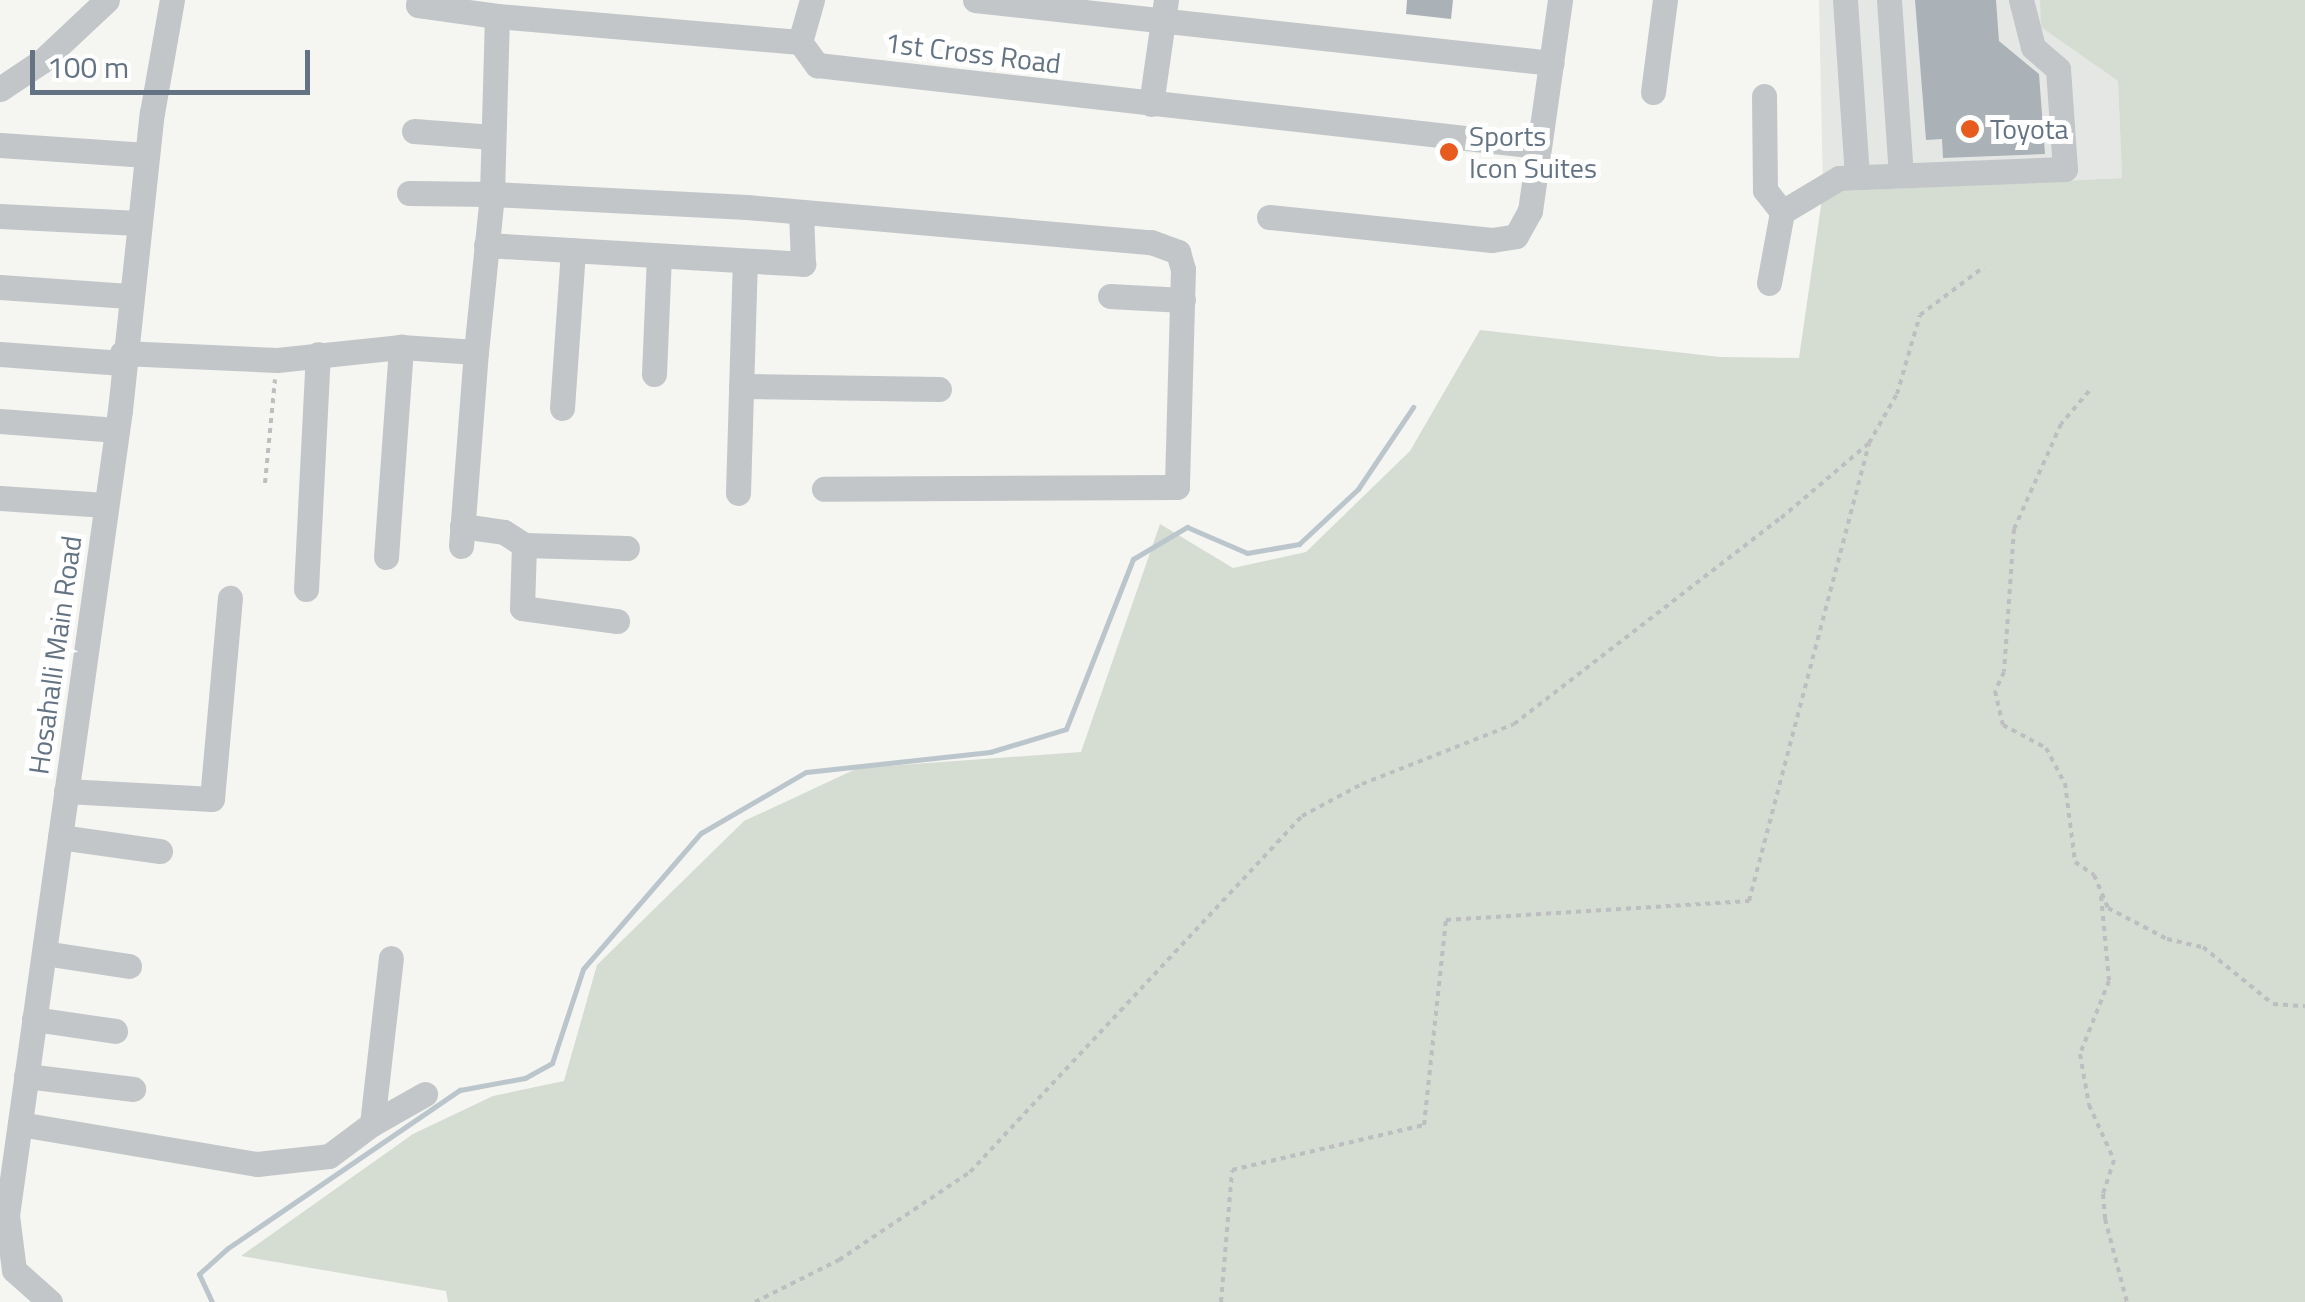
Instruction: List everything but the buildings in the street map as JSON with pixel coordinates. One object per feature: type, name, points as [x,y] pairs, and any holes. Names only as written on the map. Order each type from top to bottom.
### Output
[{"type":"street","points":[[0,89],[42,61],[107,0]]},
{"type":"street","name":"Hosahalli Main Road","points":[[50,1302],[14,1270],[7,1248],[26,1076],[117,430],[146,155],[172,0]]},
{"type":"street","name":"1st Cross Road","points":[[418,0],[418,5],[497,16],[800,42],[816,65],[1537,146]]},
{"type":"street","points":[[800,42],[812,0]]},
{"type":"street","points":[[976,0],[1164,9],[1552,64]]},
{"type":"street","points":[[1268,217],[1503,240],[1525,226],[1560,0]]},
{"type":"street","points":[[1654,92],[1665,0]]},
{"type":"street","points":[[1845,0],[1857,176]]},
{"type":"street","points":[[1890,0],[1901,174]]},
{"type":"street","points":[[1768,284],[1782,212],[1838,178],[2065,168],[2058,69],[2033,47],[2020,0]]},
{"type":"street","points":[[1151,104],[1164,9]]},
{"type":"street","points":[[497,16],[492,194],[462,536],[504,532],[524,545],[628,548]]},
{"type":"street","points":[[1764,96],[1765,190],[1782,212]]},
{"type":"street","points":[[414,131],[493,136]]},
{"type":"street","points":[[0,144],[146,155]]},
{"type":"street","points":[[409,193],[492,194],[800,212],[1168,246],[1184,269],[1177,487],[824,489]]},
{"type":"street","points":[[486,245],[803,264],[800,212]]},
{"type":"street","points":[[0,216],[138,223]]},
{"type":"street","points":[[562,408],[572,250]]},
{"type":"street","points":[[654,374],[659,256]]},
{"type":"street","points":[[738,493],[745,261]]},
{"type":"street","points":[[0,287],[129,296]]},
{"type":"street","points":[[1110,296],[1183,300]]},
{"type":"street","points":[[0,354],[278,360],[401,347],[476,352]]},
{"type":"street","points":[[386,557],[401,347]]},
{"type":"street","points":[[306,588],[318,354]]},
{"type":"street","points":[[741,386],[938,389]]},
{"type":"street","points":[[0,421],[117,430]]},
{"type":"street","points":[[0,498],[106,505]]},
{"type":"street","points":[[524,545],[522,608],[617,621]]},
{"type":"street","points":[[66,791],[212,799],[230,598]]},
{"type":"street","points":[[60,837],[160,851]]},
{"type":"street","points":[[44,953],[129,966]]},
{"type":"street","points":[[372,1124],[391,958]]},
{"type":"street","points":[[34,1019],[115,1031]]},
{"type":"street","points":[[26,1076],[133,1089]]},
{"type":"street","points":[[20,1124],[257,1164],[329,1156],[372,1124],[425,1094]]},
{"type":"path","points":[[1221,1302],[1232,1170],[1424,1125],[1446,920],[1749,901],[1869,443],[1896,394],[1920,315],[1984,266]]},
{"type":"path","points":[[265,482],[278,360]]},
{"type":"path","points":[[2089,392],[2061,424],[2014,529],[2004,672],[1995,691],[2002,725],[2046,748],[2065,782],[2075,862],[2094,875],[2108,908],[2167,939],[2204,947],[2273,1004],[2305,1006]]},
{"type":"path","points":[[755,1302],[839,1260],[970,1172],[1302,816],[1362,784],[1514,724],[1869,443]]},
{"type":"path","points":[[2101,892],[2100,934],[2109,981],[2080,1054],[2089,1105],[2114,1160],[2103,1194],[2104,1219],[2127,1302]]},
{"type":"shaded area","name":"Toyota","points":[[1819,0],[2040,0],[2042,27],[2118,81],[2122,178],[1823,192]]},
{"type":"shaded area","points":[[2040,0],[2305,0],[2305,1302],[448,1302],[446,1291],[241,1256],[413,1134],[493,1096],[564,1081],[597,965],[744,821],[858,768],[1081,752],[1160,524],[1233,568],[1306,552],[1410,451],[1480,330],[1720,357],[1799,358],[1823,192],[2122,178],[2118,81],[2041,27]]},
{"type":"waterway","points":[[212,1302],[199,1274],[228,1248],[460,1090],[525,1078],[552,1063],[583,969],[701,833],[806,772],[990,752],[1066,729],[1133,559],[1187,527],[1247,553],[1299,544],[1358,489],[1413,407]]},
{"type":"place","name":"Toyota","points":[[1970,129]]},
{"type":"place","name":"Sports Icon Suites","points":[[1449,152]]}]
